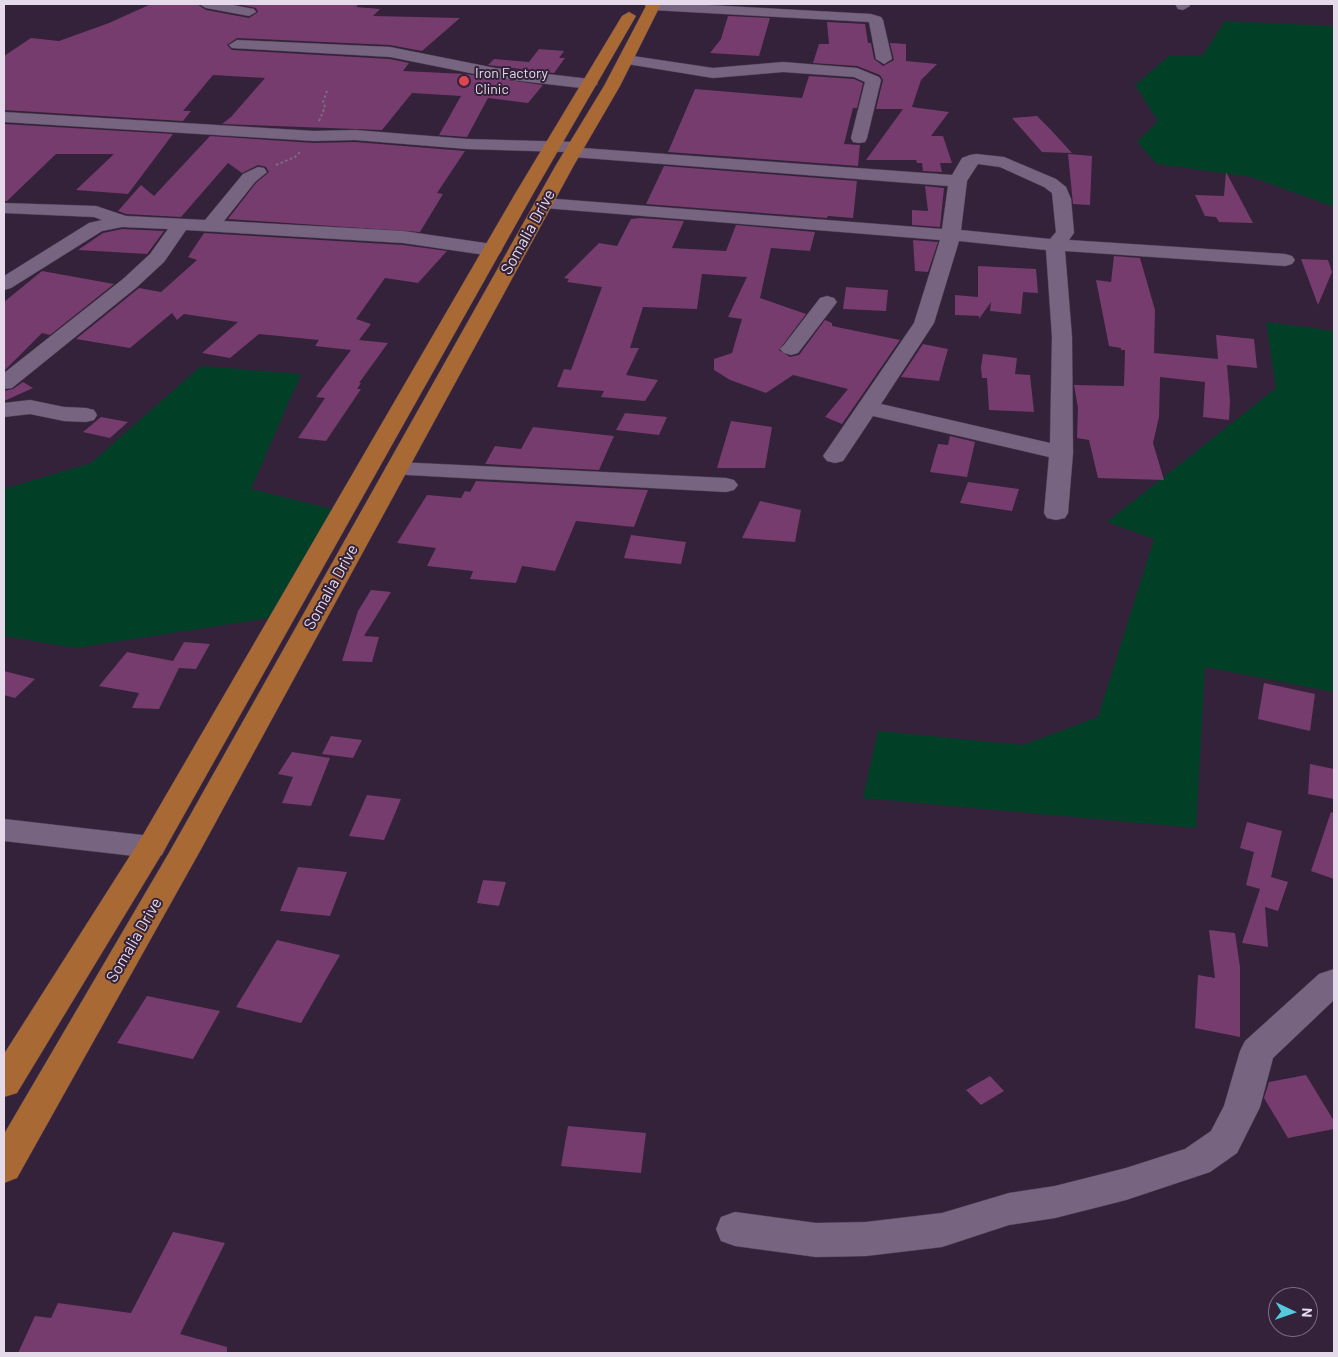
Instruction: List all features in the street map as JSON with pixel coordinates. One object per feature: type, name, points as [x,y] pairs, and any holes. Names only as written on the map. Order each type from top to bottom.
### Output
[{"type":"main road","name":"Somalia Drive","points":[[4,1083],[151,847],[492,250],[567,149],[626,60],[647,5]]},
{"type":"main road","name":"Somalia Drive","points":[[4,1166],[185,851],[544,203],[567,149],[590,84],[647,5]]},
{"type":"street","points":[[206,4],[249,12]]},
{"type":"street","points":[[647,5],[871,18],[876,20],[884,59]]},
{"type":"street","points":[[237,46],[390,52],[495,73],[590,84]]},
{"type":"street","points":[[626,60],[712,73],[783,67],[858,73],[873,80],[859,138]]},
{"type":"street","points":[[4,117],[567,149],[958,181]]},
{"type":"street","points":[[835,456],[869,408],[882,383],[924,323],[951,235],[958,181],[968,162],[976,159],[1004,162],[1050,184],[1060,191],[1065,233],[1055,245],[1062,337],[1061,453],[1056,513]]},
{"type":"street","points":[[211,225],[249,178],[258,172]]},
{"type":"street","points":[[544,203],[1055,245],[1285,260]]},
{"type":"street","points":[[4,208],[96,212],[122,221]]},
{"type":"street","points":[[4,284],[96,227],[122,221],[403,237],[492,250]]},
{"type":"street","points":[[4,383],[130,283],[157,258],[182,223]]},
{"type":"street","points":[[791,349],[827,302]]},
{"type":"street","points":[[4,410],[30,407],[64,414],[86,415]]},
{"type":"street","points":[[869,408],[1061,453]]},
{"type":"street","points":[[397,469],[726,485]]},
{"type":"street","points":[[4,830],[151,847]]},
{"type":"street","points":[[735,1229],[816,1240],[866,1239],[942,1230],[1009,1209],[1055,1202],[1126,1184],[1198,1161],[1224,1142],[1242,1107],[1257,1051],[1334,982]]},
{"type":"green space","points":[[1225,21],[1334,26],[1334,207],[1251,177],[1157,164],[1137,142],[1158,121],[1135,85],[1169,56],[1202,56]]},
{"type":"green space","points":[[1266,322],[1334,331],[1334,692],[1205,667],[1196,828],[863,798],[878,731],[1023,745],[1098,717],[1154,539],[1107,522],[1276,388]]},
{"type":"green space","points":[[201,366],[301,374],[251,489],[344,512],[283,616],[75,648],[4,636],[4,489],[91,463]]},
{"type":"building","points":[[151,4],[197,4],[206,10],[249,18],[258,12],[256,8],[237,4],[359,4],[356,7],[380,9],[373,16],[460,18],[422,51],[390,45],[237,38],[227,45],[232,50],[390,59],[409,63],[403,71],[466,74],[543,85],[528,103],[488,98],[467,137],[439,135],[461,96],[412,93],[382,130],[222,124],[231,117],[265,78],[213,75],[183,111],[191,111],[183,121],[4,110],[4,56],[31,38],[59,41],[109,23]]},
{"type":"building","points":[[728,16],[770,18],[759,56],[710,53],[721,39]]},
{"type":"building","points":[[827,22],[865,24],[868,43],[871,43],[874,59],[883,66],[894,60],[890,43],[906,44],[906,61],[937,64],[921,80],[912,107],[949,112],[931,136],[943,136],[952,163],[940,163],[942,172],[923,171],[922,163],[917,163],[916,160],[866,160],[903,109],[876,109],[883,80],[880,75],[857,66],[813,63],[819,44],[829,44]]},
{"type":"building","points":[[539,49],[564,51],[559,58],[565,58],[554,73],[488,65],[494,59],[529,62]]},
{"type":"building","points":[[809,76],[854,79],[863,83],[857,108],[853,108],[844,144],[860,145],[858,166],[668,152],[695,89],[802,98]]},
{"type":"building","points":[[1037,116],[1072,153],[1042,152],[1012,118]]},
{"type":"building","points":[[4,124],[173,134],[128,194],[76,190],[114,154],[56,154],[7,201],[4,201]]},
{"type":"building","points":[[210,136],[314,143],[355,142],[465,151],[437,193],[443,194],[420,232],[228,219],[256,183],[269,172],[266,167],[258,165],[242,173],[228,163],[181,217],[126,214],[118,211],[141,185],[154,196]]},
{"type":"building","points":[[1068,154],[1092,156],[1090,205],[1073,204]]},
{"type":"building","points":[[664,166],[857,181],[853,218],[828,216],[827,218],[646,204]]},
{"type":"building","points":[[1226,172],[1253,223],[1219,222],[1216,217],[1205,216],[1195,195],[1224,196]]},
{"type":"building","points":[[925,186],[944,188],[940,227],[912,225],[912,210],[928,211]]},
{"type":"building","points":[[631,219],[684,221],[672,248],[726,251],[736,225],[815,232],[810,251],[771,248],[760,298],[806,314],[779,350],[790,357],[799,355],[825,320],[832,323],[832,326],[900,340],[842,424],[825,417],[848,389],[793,375],[766,393],[730,380],[714,370],[714,359],[732,353],[742,319],[728,317],[747,277],[702,274],[697,309],[643,307],[630,348],[639,348],[626,375],[658,380],[645,401],[601,397],[604,391],[557,387],[564,369],[571,370],[602,287],[567,282],[569,279],[564,278],[599,243],[617,246]]},
{"type":"building","points":[[122,229],[164,231],[147,254],[78,250],[103,233]]},
{"type":"building","points":[[204,233],[403,245],[447,251],[418,283],[385,278],[356,319],[371,324],[359,340],[388,343],[359,383],[361,383],[357,389],[361,389],[326,441],[298,438],[325,398],[316,397],[351,350],[315,346],[319,340],[259,334],[230,358],[202,353],[238,322],[184,314],[177,320],[172,313],[130,348],[76,339],[139,288],[161,292],[197,260],[188,257]]},
{"type":"building","points":[[913,240],[938,242],[928,272],[915,271]]},
{"type":"building","points":[[1114,256],[1140,258],[1155,310],[1154,353],[1218,359],[1216,335],[1254,339],[1257,368],[1227,365],[1230,401],[1229,420],[1203,417],[1205,382],[1160,377],[1159,417],[1153,443],[1164,480],[1098,478],[1089,440],[1077,438],[1078,408],[1074,385],[1124,386],[1125,350],[1109,346],[1096,280],[1111,282]]},
{"type":"building","points":[[1301,259],[1328,260],[1332,272],[1318,305]]},
{"type":"building","points":[[978,266],[1036,269],[1038,293],[1023,292],[1021,314],[990,311],[991,302],[979,319],[979,316],[955,315],[955,295],[978,297]]},
{"type":"building","points":[[42,271],[114,284],[50,335],[42,333],[4,371],[4,302]]},
{"type":"building","points":[[846,287],[888,290],[886,311],[843,309]]},
{"type":"building","points":[[923,344],[948,349],[939,381],[901,377]]},
{"type":"building","points":[[983,354],[1017,358],[1015,374],[1030,375],[1034,412],[989,410],[987,378],[982,378]]},
{"type":"building","points":[[23,382],[33,388],[4,401],[4,391],[13,389]]},
{"type":"building","points":[[625,413],[667,417],[659,435],[616,430]]},
{"type":"building","points":[[101,417],[128,422],[110,438],[83,432]]},
{"type":"building","points":[[731,421],[772,427],[765,468],[717,468]]},
{"type":"building","points":[[533,427],[614,436],[599,470],[485,464],[495,446],[521,449]]},
{"type":"building","points":[[950,436],[975,442],[967,477],[930,472],[938,444],[948,445]]},
{"type":"building","points":[[476,481],[648,490],[634,527],[576,521],[555,571],[522,566],[516,583],[470,579],[473,571],[427,566],[436,548],[397,543],[427,495],[461,498],[465,491],[470,492]]},
{"type":"building","points":[[968,482],[1019,489],[1012,511],[960,503]]},
{"type":"building","points":[[760,501],[801,510],[795,542],[742,538]]},
{"type":"building","points":[[631,535],[686,542],[681,564],[624,558]]},
{"type":"building","points":[[371,590],[391,592],[364,636],[379,637],[372,662],[342,661],[358,611]]},
{"type":"building","points":[[184,642],[210,644],[196,669],[179,668],[159,709],[132,708],[139,693],[99,686],[127,652],[173,661]]},
{"type":"building","points":[[4,671],[35,679],[15,698],[4,695]]},
{"type":"building","points":[[1264,683],[1315,694],[1310,731],[1258,719]]},
{"type":"building","points":[[331,736],[362,740],[353,758],[322,754]]},
{"type":"building","points":[[292,752],[330,758],[311,806],[282,803],[293,777],[278,774]]},
{"type":"building","points":[[1310,764],[1334,769],[1334,799],[1308,794]]},
{"type":"building","points":[[367,795],[401,799],[384,840],[349,836]]},
{"type":"building","points":[[1331,812],[1334,813],[1334,879],[1311,871]]},
{"type":"building","points":[[1247,822],[1282,831],[1271,877],[1288,882],[1278,911],[1265,907],[1268,947],[1242,943],[1260,889],[1246,885],[1254,852],[1240,848]]},
{"type":"building","points":[[298,867],[347,872],[330,916],[280,911]]},
{"type":"building","points":[[483,880],[506,882],[499,906],[477,903]]},
{"type":"building","points":[[1209,930],[1235,933],[1240,967],[1240,1037],[1195,1028],[1198,975],[1215,978]]},
{"type":"building","points":[[277,940],[340,955],[301,1023],[236,1007]]},
{"type":"building","points":[[147,996],[220,1011],[193,1059],[117,1043]]},
{"type":"building","points":[[1306,1075],[1334,1121],[1334,1129],[1288,1138],[1264,1098],[1269,1082]]},
{"type":"building","points":[[990,1076],[1004,1091],[981,1105],[966,1090]]},
{"type":"building","points":[[568,1126],[646,1133],[641,1173],[561,1166]]},
{"type":"building","points":[[173,1232],[225,1243],[180,1334],[227,1347],[227,1353],[18,1353],[35,1316],[51,1318],[58,1303],[131,1313]]},
{"type":"place","name":"Iron Factory Clinic","points":[[464,81]]}]
